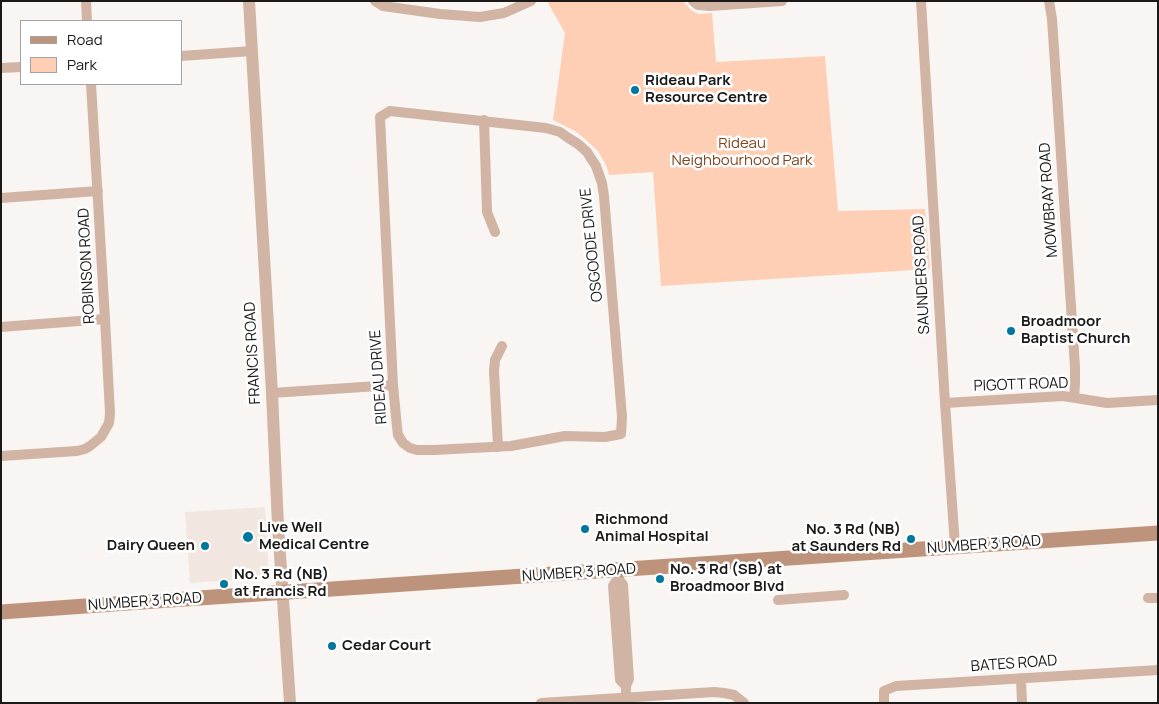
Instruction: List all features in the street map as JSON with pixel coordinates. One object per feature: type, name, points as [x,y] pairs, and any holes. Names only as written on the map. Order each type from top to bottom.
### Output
[{"type":"main road","name":"NUMBER 3 ROAD","points":[[1,612],[282,593],[618,574],[955,546],[1158,533]]},
{"type":"street","points":[[86,1],[87,20]]},
{"type":"street","name":"FRANCIS ROAD","points":[[249,1],[282,593],[290,703]]},
{"type":"street","points":[[375,1],[383,6],[440,14],[480,17],[504,13],[531,1]]},
{"type":"street","points":[[693,1],[698,5],[706,6],[782,1]]},
{"type":"street","name":"SAUNDERS ROAD","points":[[921,1],[955,546]]},
{"type":"street","name":"MOWBRAY ROAD","points":[[1049,1],[1052,19],[1075,367],[1074,397]]},
{"type":"street","points":[[182,56],[252,51]]},
{"type":"street","points":[[1,68],[20,67]]},
{"type":"street","name":"ROBINSON ROAD","points":[[1,456],[77,450],[96,442],[109,423],[110,413],[91,85]]},
{"type":"street","name":"OSGOODE DRIVE","points":[[380,117],[390,111],[546,128],[560,132],[587,152],[596,166],[604,196],[622,417],[621,434]]},
{"type":"street","name":"RIDEAU DRIVE","points":[[380,117],[393,385],[398,435],[402,442],[417,450],[434,450],[498,447],[560,436],[605,437],[621,434]]},
{"type":"street","points":[[484,120],[487,212],[495,232]]},
{"type":"street","points":[[1,198],[98,191]]},
{"type":"street","points":[[1,327],[105,319]]},
{"type":"street","points":[[498,447],[494,371],[495,360],[502,346]]},
{"type":"street","points":[[272,393],[393,385]]},
{"type":"street","name":"PIGOTT ROAD","points":[[945,403],[1063,396],[1107,404],[1158,400]]},
{"type":"street","points":[[618,574],[613,586],[620,680],[626,686],[626,700]]},
{"type":"street","points":[[778,600],[844,595]]},
{"type":"street","name":"BATES ROAD","points":[[884,703],[884,691],[896,686],[1158,670]]},
{"type":"street","points":[[1021,678],[1022,703]]},
{"type":"street","points":[[541,703],[626,700],[714,692],[734,696],[744,703]]},
{"type":"shaded area","points":[[265,507],[269,578],[190,583],[185,512]]},
{"type":"green space","name":"Rideau Neighbourhood Park","points":[[550,1],[683,1],[696,13],[712,13],[716,62],[825,56],[838,211],[925,209],[930,269],[661,286],[653,172],[609,175],[598,151],[575,131],[553,120],[565,33],[548,3]]},
{"type":"place","name":"Rideau Park Resource Centre","points":[[635,90]]},
{"type":"place","name":"Broadmoor Baptist Church","points":[[1011,331]]},
{"type":"place","name":"Richmond Animal Hospital","points":[[585,529]]},
{"type":"place","name":"Live Well Medical Centre","points":[[248,537]]},
{"type":"place","name":"No. 3 Rd (NB) at Saunders Rd","points":[[911,539]]},
{"type":"place","name":"Dairy Queen","points":[[205,546]]},
{"type":"place","name":"No. 3 Rd (SB) at Broadmoor Blvd","points":[[660,579]]},
{"type":"place","name":"No. 3 Rd (NB) at Francis Rd","points":[[224,584]]},
{"type":"place","name":"Cedar Court","points":[[332,646]]}]
